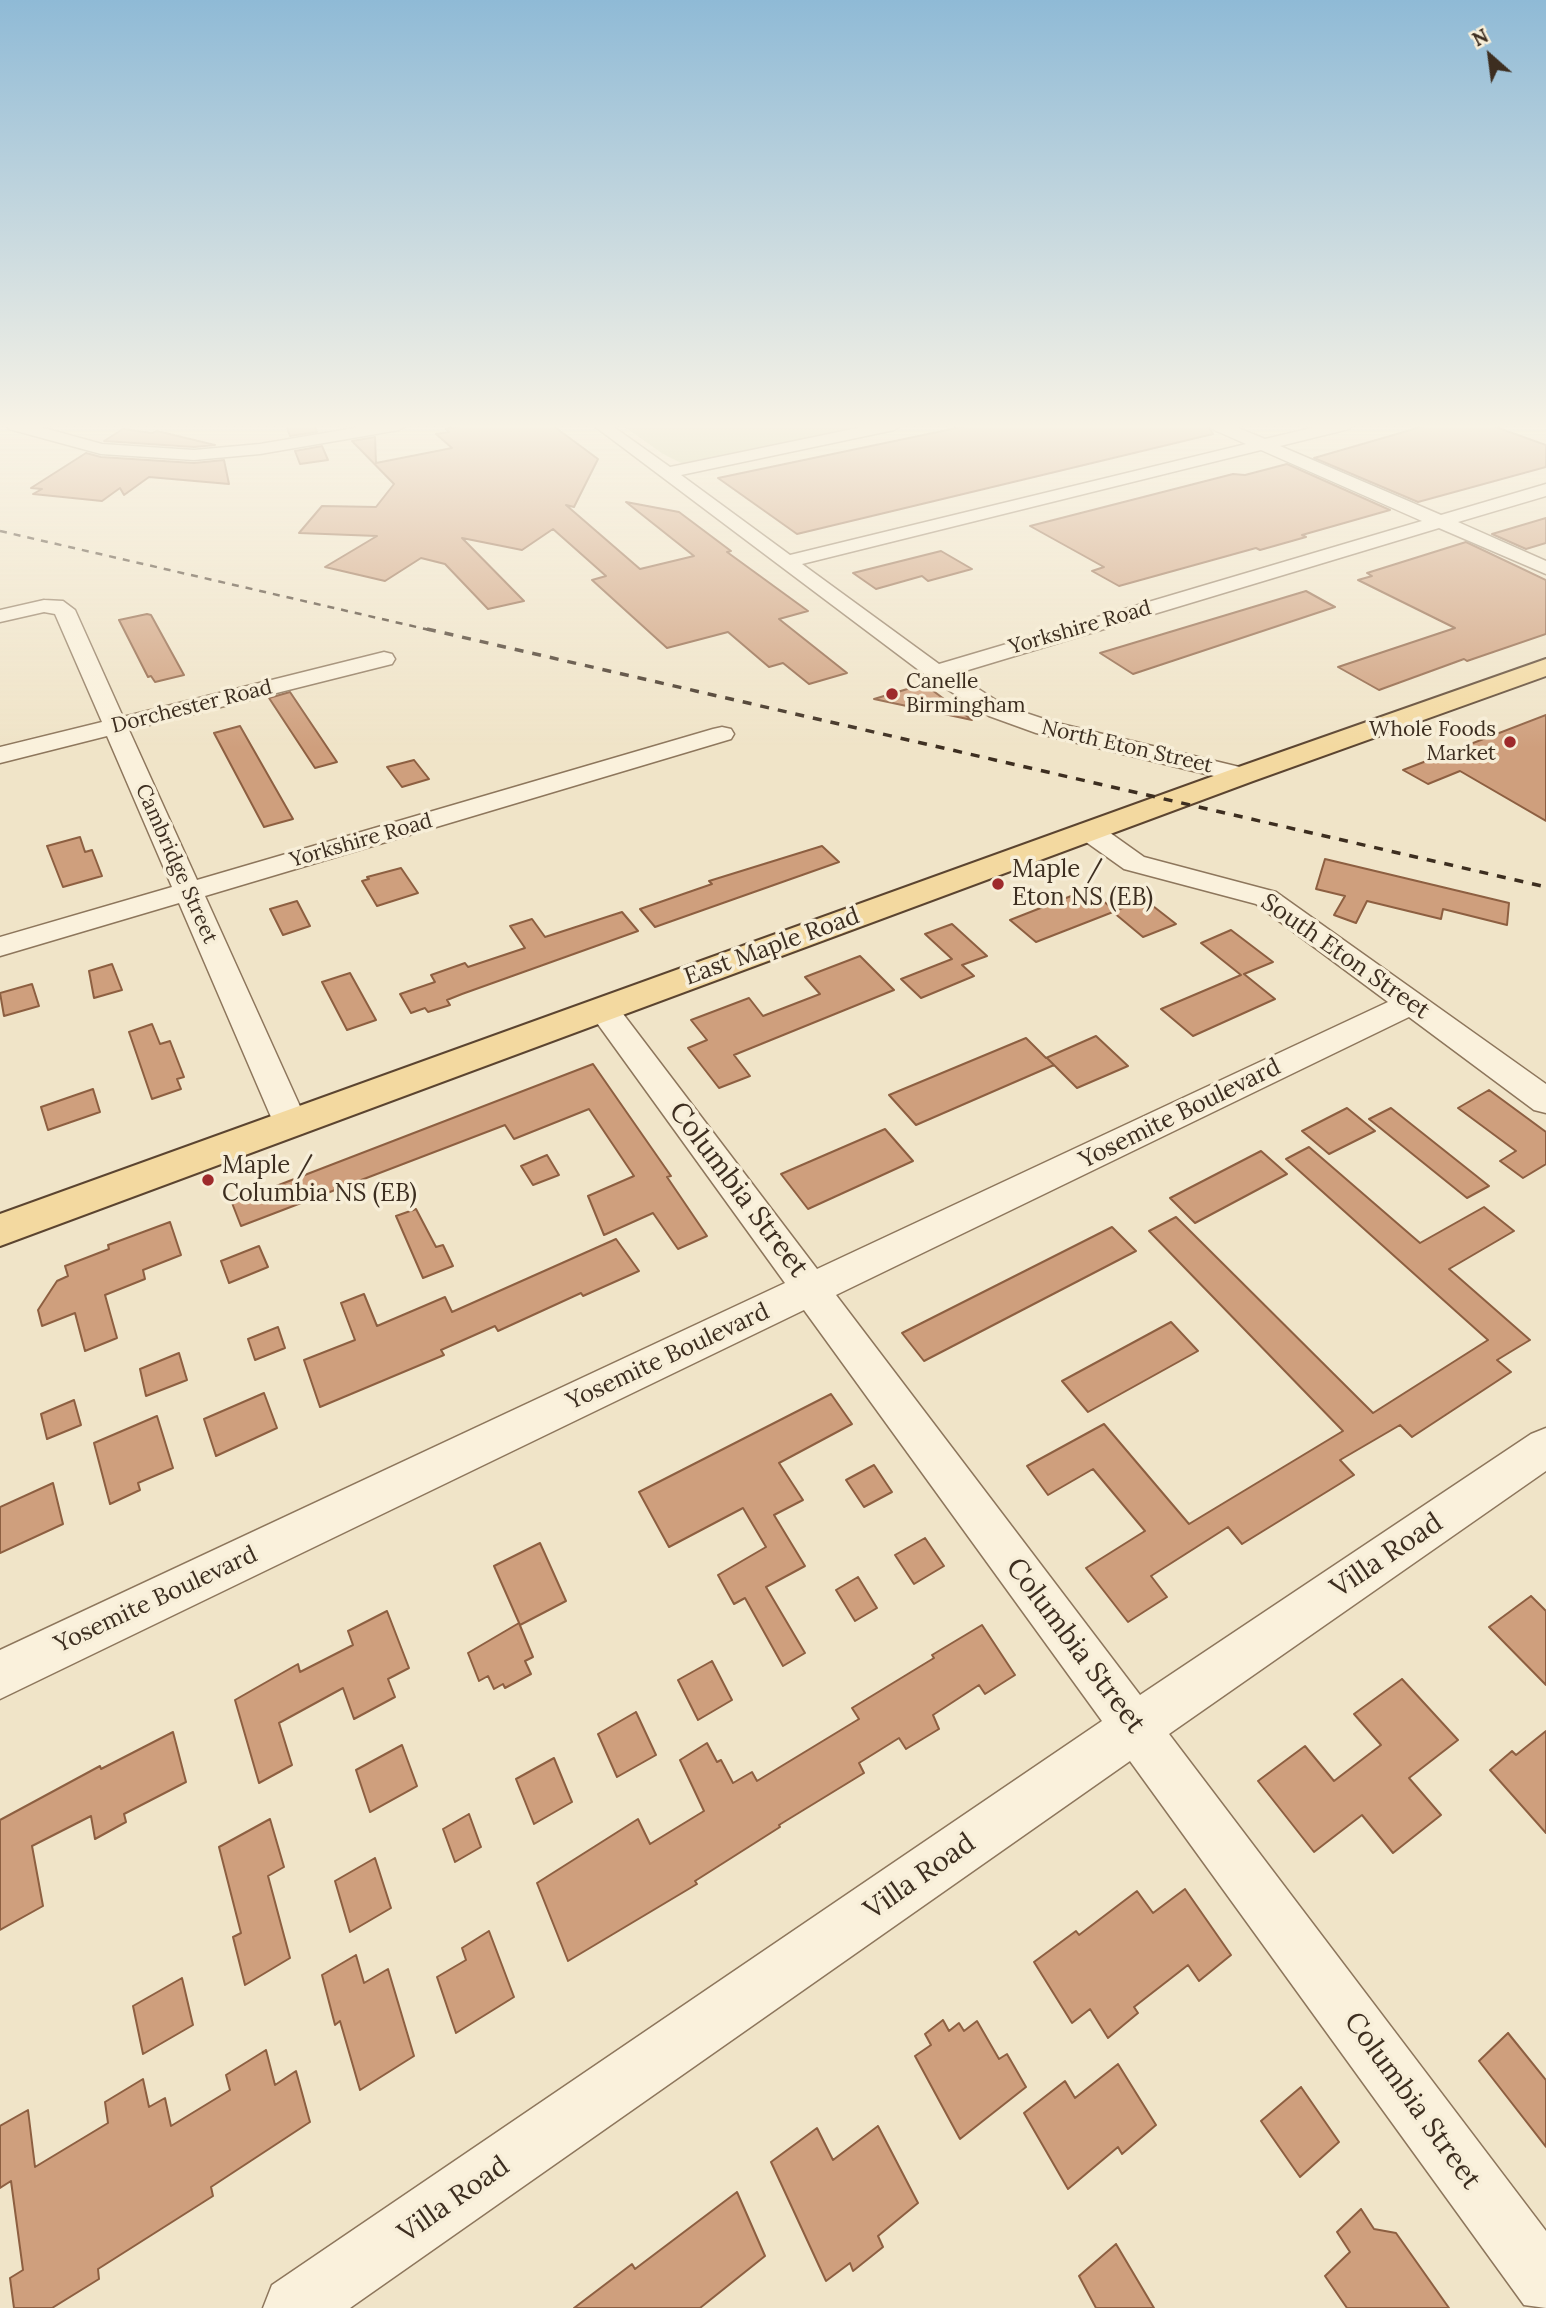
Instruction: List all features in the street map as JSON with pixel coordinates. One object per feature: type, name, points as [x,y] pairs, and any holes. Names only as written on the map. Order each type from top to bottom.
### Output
[{"type":"main road","name":"East Maple Road","points":[[0,1230],[1089,831],[1546,667]]},
{"type":"street","name":"North Eton Street","points":[[750,533],[936,672],[974,698],[1017,720],[1243,775]]},
{"type":"street","points":[[789,561],[904,533]]},
{"type":"street","name":"Yorkshire Road","points":[[936,672],[1404,533]]},
{"type":"street","points":[[1465,533],[1546,568]]},
{"type":"street","name":"Cambridge Street","points":[[0,616],[44,606],[64,610],[291,1124]]},
{"type":"street","name":"Dorchester Road","points":[[0,755],[384,659]]},
{"type":"street","name":"Yorkshire Road","points":[[0,947],[722,734]]},
{"type":"street","name":"South Eton Street","points":[[1089,831],[1134,863],[1266,898],[1546,1101]]},
{"type":"street","name":"Yosemite Boulevard","points":[[0,1675],[1412,1003]]},
{"type":"street","name":"Columbia Street","points":[[603,1009],[1546,2283]]},
{"type":"street","name":"Villa Road","points":[[295,2308],[1546,1447]]},
{"type":"building","points":[[299,533],[548,533],[522,550],[462,538],[524,601],[488,609],[445,564],[421,558],[385,581],[325,567],[377,536]]},
{"type":"building","points":[[557,533],[598,533],[640,569],[694,556],[665,533],[707,533],[731,551],[727,552],[808,611],[779,619],[847,673],[809,684],[783,663],[769,667],[728,632],[667,648],[592,580],[606,576]]},
{"type":"building","points":[[1042,533],[1310,533],[1302,535],[1306,537],[1260,550],[1256,548],[1119,586],[1092,571],[1104,567]]},
{"type":"building","points":[[1546,533],[1546,543],[1526,549],[1492,534]]},
{"type":"building","points":[[1466,542],[1546,580],[1546,634],[1467,661],[1464,659],[1379,690],[1338,667],[1455,628],[1358,580],[1372,576],[1367,573]]},
{"type":"building","points":[[941,551],[972,569],[928,581],[922,576],[876,589],[853,573]]},
{"type":"building","points":[[1306,591],[1335,607],[1133,674],[1100,653]]},
{"type":"building","points":[[151,615],[184,675],[155,682],[151,676],[148,677],[119,620]]},
{"type":"building","points":[[924,684],[972,720],[874,699]]},
{"type":"building","points":[[290,692],[337,762],[315,768],[269,698]]},
{"type":"building","name":"Whole Foods Market","points":[[1546,715],[1546,821],[1460,771],[1428,784],[1403,770]]},
{"type":"building","points":[[240,726],[293,819],[264,827],[214,733]]},
{"type":"building","points":[[414,760],[429,779],[402,787],[387,767]]},
{"type":"building","points":[[80,837],[85,852],[92,850],[102,876],[63,887],[47,846]]},
{"type":"building","points":[[822,846],[839,862],[655,927],[640,909],[712,884],[709,881]]},
{"type":"building","points":[[1325,859],[1509,903],[1507,925],[1443,909],[1441,919],[1367,901],[1356,923],[1334,915],[1345,896],[1316,889]]},
{"type":"building","points":[[401,868],[418,893],[377,906],[362,881],[369,879],[367,877]]},
{"type":"building","points":[[1089,889],[1115,911],[1144,899],[1176,924],[1143,937],[1113,912],[1036,942],[1010,920]]},
{"type":"building","points":[[297,901],[310,926],[283,935],[270,909]]},
{"type":"building","points":[[622,912],[638,931],[462,994],[447,1000],[450,1005],[428,1012],[425,1008],[411,1013],[400,994],[435,982],[431,975],[465,963],[468,967],[525,948],[510,926],[532,919],[545,937]]},
{"type":"building","points":[[952,924],[987,956],[962,965],[974,976],[921,998],[901,979],[952,959],[925,934]]},
{"type":"building","points":[[1231,930],[1273,962],[1244,974],[1275,999],[1193,1036],[1161,1009],[1241,975],[1201,943]]},
{"type":"building","points":[[860,956],[894,990],[734,1055],[750,1076],[719,1088],[688,1048],[707,1040],[691,1020],[749,998],[763,1016],[820,994],[805,977]]},
{"type":"building","points":[[112,964],[122,990],[94,998],[89,971]]},
{"type":"building","points":[[350,973],[376,1020],[347,1030],[322,982]]},
{"type":"building","points":[[32,984],[39,1006],[4,1016],[0,993]]},
{"type":"building","points":[[152,1024],[160,1044],[170,1041],[184,1077],[177,1079],[181,1089],[152,1099],[129,1032]]},
{"type":"building","points":[[1096,1036],[1128,1066],[1077,1088],[1054,1065],[916,1125],[889,1095],[1026,1038],[1046,1058]]},
{"type":"building","points":[[593,1064],[671,1176],[667,1177],[707,1236],[678,1249],[653,1213],[604,1235],[588,1196],[634,1176],[589,1109],[514,1139],[505,1125],[241,1226],[232,1203]]},
{"type":"building","points":[[93,1089],[100,1112],[48,1130],[41,1107]]},
{"type":"building","points":[[1489,1090],[1546,1132],[1546,1164],[1523,1178],[1500,1161],[1516,1151],[1458,1108]]},
{"type":"building","points":[[1347,1108],[1375,1131],[1329,1154],[1302,1131]]},
{"type":"building","points":[[1391,1108],[1489,1186],[1467,1198],[1369,1119]]},
{"type":"building","points":[[885,1129],[913,1161],[808,1209],[781,1174]]},
{"type":"building","points":[[1309,1147],[1420,1243],[1484,1207],[1514,1231],[1449,1269],[1530,1340],[1497,1360],[1511,1372],[1412,1437],[1400,1425],[1340,1460],[1354,1475],[1242,1544],[1228,1527],[1151,1576],[1167,1597],[1128,1622],[1086,1568],[1145,1531],[1093,1469],[1048,1495],[1027,1466],[1104,1424],[1189,1524],[1343,1431],[1149,1231],[1176,1217],[1373,1413],[1488,1340],[1286,1159]]},
{"type":"building","points":[[1261,1151],[1287,1174],[1195,1223],[1170,1198]]},
{"type":"building","points":[[547,1155],[559,1175],[533,1185],[521,1166]]},
{"type":"building","points":[[416,1209],[436,1247],[443,1245],[453,1266],[423,1278],[396,1216]]},
{"type":"building","points":[[170,1222],[181,1255],[143,1270],[145,1279],[105,1295],[117,1338],[85,1351],[75,1313],[42,1326],[38,1310],[57,1281],[68,1276],[65,1266],[109,1249],[108,1245]]},
{"type":"building","points":[[1112,1227],[1136,1251],[924,1361],[902,1333]]},
{"type":"building","points":[[616,1239],[639,1271],[583,1296],[581,1293],[498,1331],[495,1326],[441,1350],[444,1355],[320,1407],[304,1360],[355,1340],[341,1303],[364,1294],[377,1326],[445,1297],[452,1312]]},
{"type":"building","points":[[259,1246],[268,1267],[229,1283],[221,1261]]},
{"type":"building","points":[[1171,1322],[1198,1351],[1088,1412],[1062,1381]]},
{"type":"building","points":[[278,1327],[285,1348],[255,1360],[248,1339]]},
{"type":"building","points":[[179,1353],[187,1380],[146,1396],[140,1369]]},
{"type":"building","points":[[264,1393],[277,1428],[216,1456],[204,1419]]},
{"type":"building","points":[[831,1394],[852,1424],[779,1463],[803,1500],[774,1515],[805,1566],[766,1587],[805,1653],[783,1666],[745,1598],[734,1604],[718,1575],[766,1547],[743,1508],[669,1547],[639,1492]]},
{"type":"building","points":[[74,1400],[81,1425],[47,1439],[41,1414]]},
{"type":"building","points":[[157,1416],[173,1468],[138,1483],[140,1490],[110,1504],[94,1443]]},
{"type":"building","points":[[874,1465],[892,1492],[864,1507],[846,1480]]},
{"type":"building","points":[[53,1483],[63,1524],[0,1553],[0,1507]]},
{"type":"building","points":[[925,1538],[944,1566],[914,1584],[895,1555]]},
{"type":"building","points":[[540,1543],[566,1601],[520,1625],[494,1566]]},
{"type":"building","points":[[858,1577],[877,1608],[855,1621],[836,1590]]},
{"type":"building","points":[[1531,1596],[1546,1611],[1546,1685],[1489,1627]]},
{"type":"building","points":[[387,1611],[409,1668],[388,1679],[395,1697],[354,1719],[343,1688],[279,1723],[292,1765],[259,1783],[235,1700],[298,1664],[300,1672],[353,1645],[348,1631]]},
{"type":"building","points":[[519,1623],[533,1657],[525,1661],[531,1674],[505,1688],[503,1684],[494,1689],[488,1676],[479,1681],[468,1653]]},
{"type":"building","points":[[982,1625],[1015,1675],[985,1694],[979,1685],[933,1715],[939,1729],[906,1749],[899,1738],[859,1763],[864,1773],[779,1825],[780,1827],[695,1881],[697,1884],[568,1961],[537,1883],[638,1819],[650,1844],[704,1811],[680,1760],[707,1743],[717,1762],[721,1760],[733,1783],[752,1772],[757,1781],[859,1719],[852,1708]]},
{"type":"building","points":[[712,1661],[732,1700],[698,1720],[678,1680]]},
{"type":"building","points":[[1402,1679],[1458,1740],[1409,1778],[1441,1815],[1393,1853],[1362,1815],[1314,1852],[1258,1781],[1305,1746],[1334,1781],[1381,1745],[1354,1714]]},
{"type":"building","points":[[636,1712],[656,1755],[617,1777],[598,1734]]},
{"type":"building","points":[[1546,1731],[1546,1833],[1490,1770],[1512,1751],[1516,1755]]},
{"type":"building","points":[[173,1732],[186,1782],[124,1814],[126,1822],[95,1839],[91,1816],[32,1846],[43,1906],[0,1930],[0,1820],[100,1766],[101,1769]]},
{"type":"building","points":[[402,1745],[417,1786],[370,1812],[356,1770]]},
{"type":"building","points":[[554,1758],[572,1802],[534,1824],[516,1779]]},
{"type":"building","points":[[469,1814],[481,1847],[455,1862],[443,1829]]},
{"type":"building","points":[[270,1819],[284,1867],[268,1876],[290,1958],[245,1985],[233,1937],[241,1933],[219,1847]]},
{"type":"building","points":[[375,1858],[391,1908],[350,1932],[335,1881]]},
{"type":"building","points":[[1185,1889],[1231,1955],[1199,1981],[1188,1965],[1134,2007],[1138,2013],[1108,2038],[1090,2009],[1072,2023],[1034,1962],[1076,1931],[1079,1935],[1137,1891],[1153,1913]]},
{"type":"building","points":[[489,1931],[514,1997],[456,2033],[437,1977],[466,1960],[462,1948]]},
{"type":"building","points":[[356,1955],[364,1983],[388,1969],[414,2056],[360,2090],[340,2021],[335,2025],[322,1975]]},
{"type":"building","points":[[182,1978],[193,2025],[143,2054],[133,2006]]},
{"type":"building","points":[[943,2020],[949,2031],[959,2023],[964,2031],[977,2021],[999,2059],[1007,2054],[1026,2087],[960,2139],[915,2056],[931,2045],[925,2034]]},
{"type":"building","points":[[1508,2033],[1546,2080],[1546,2147],[1479,2061]]},
{"type":"building","points":[[266,2050],[275,2085],[296,2071],[310,2122],[211,2187],[213,2196],[98,2269],[99,2279],[52,2308],[14,2308],[10,2278],[23,2270],[11,2181],[0,2188],[0,2126],[28,2110],[35,2167],[108,2123],[105,2102],[143,2079],[149,2107],[165,2098],[171,2126],[230,2090],[226,2075]]},
{"type":"building","points":[[1118,2064],[1156,2125],[1122,2154],[1118,2147],[1068,2189],[1024,2113],[1065,2081],[1075,2098]]},
{"type":"building","points":[[1301,2087],[1339,2142],[1300,2177],[1261,2121]]},
{"type":"building","points":[[878,2126],[918,2203],[878,2236],[883,2247],[853,2271],[850,2263],[826,2281],[771,2162],[817,2128],[833,2160]]},
{"type":"building","points":[[737,2192],[765,2256],[700,2308],[574,2308],[632,2264],[635,2269]]},
{"type":"building","points":[[1361,2209],[1374,2229],[1396,2233],[1449,2308],[1347,2308],[1325,2276],[1350,2252],[1337,2232]]},
{"type":"building","points":[[1116,2244],[1154,2308],[1096,2308],[1079,2276]]},
{"type":"railway","points":[[7,533],[434,631]]},
{"type":"railway","points":[[427,629],[1546,887]]},
{"type":"place","name":"Canelle Birmingham","points":[[892,694]]},
{"type":"place","name":"Whole Foods Market","points":[[1510,742]]},
{"type":"place","name":"Maple / Eton NS (EB)","points":[[998,884]]},
{"type":"place","name":"Maple / Columbia NS (EB)","points":[[208,1180]]}]
